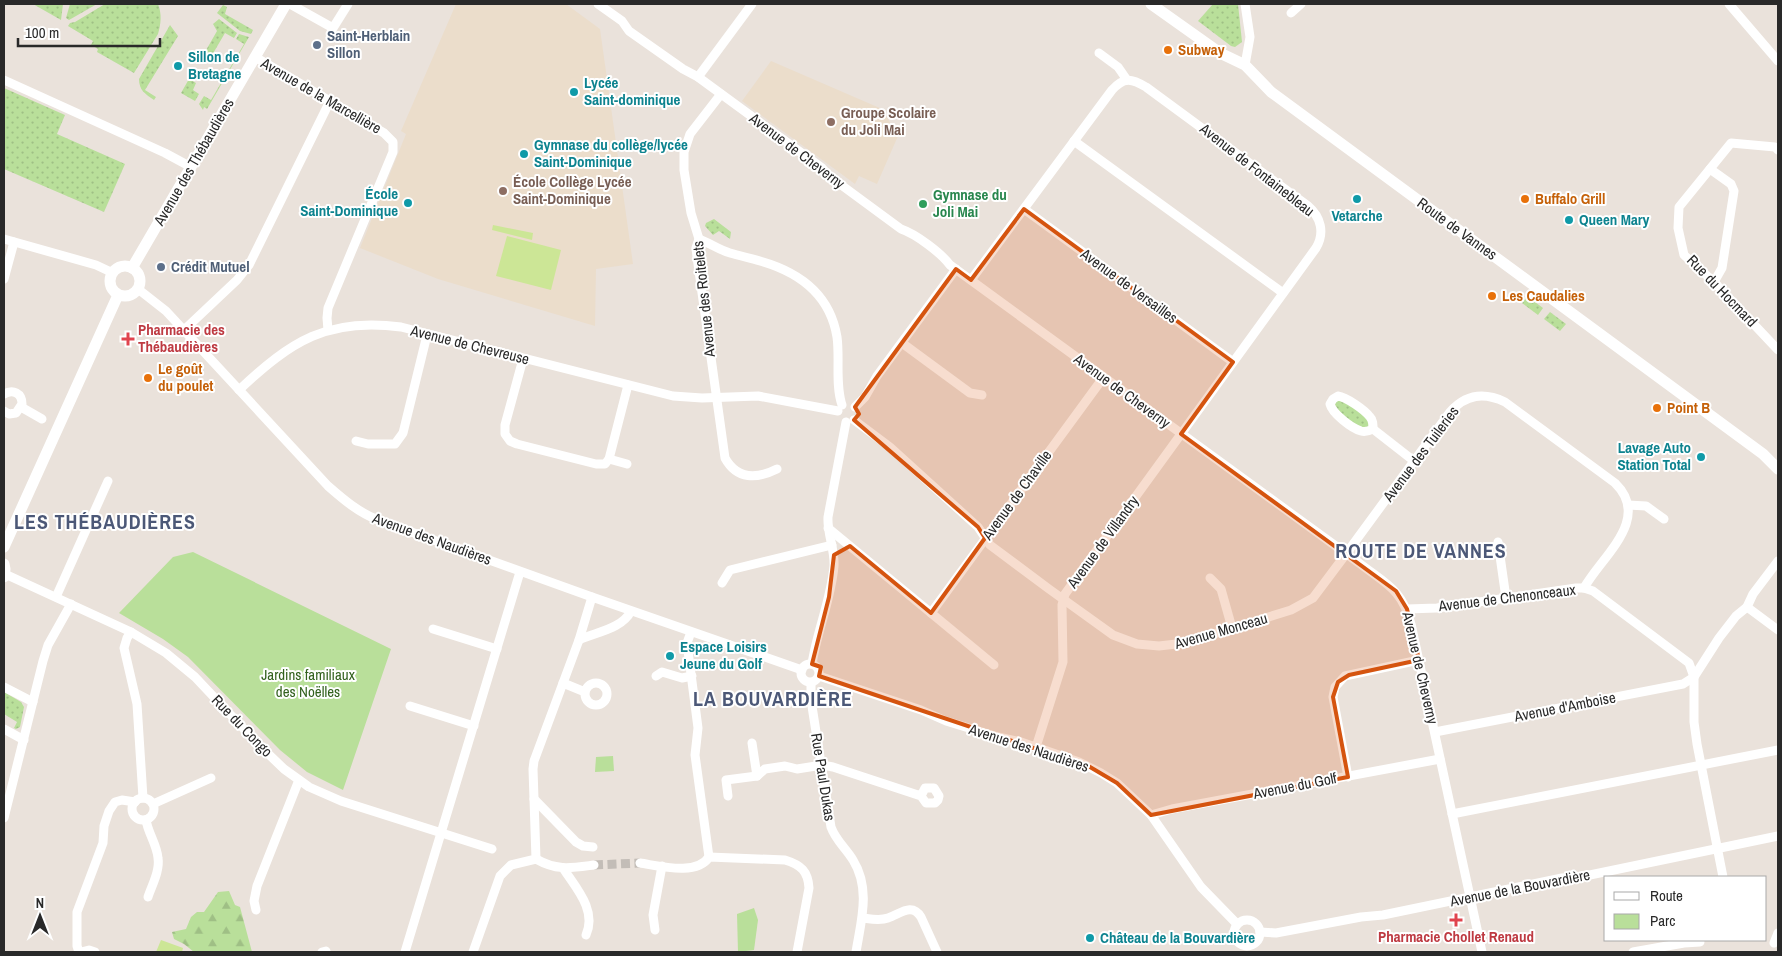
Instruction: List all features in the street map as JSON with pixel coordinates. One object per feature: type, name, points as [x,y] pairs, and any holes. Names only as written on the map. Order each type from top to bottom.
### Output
[{"type":"main road","name":"Avenue des Thébaudières","points":[[132,268],[286,4]]},
{"type":"main road","name":"Route de Vannes","points":[[1151,4],[1220,53],[1245,65],[1257,80],[1276,96],[1763,454],[1778,469]]},
{"type":"main road","points":[[120,267],[132,268],[140,277],[138,289],[129,296],[118,295],[110,283],[113,273],[120,267]]},
{"type":"main road","points":[[4,547],[118,295]]},
{"type":"main road","name":"Route de Vannes","points":[[1763,454],[1778,461]]},
{"type":"street","points":[[290,4],[333,28],[348,4]]},
{"type":"street","name":"Avenue de Cheverny","points":[[598,4],[622,21],[629,31],[683,69],[698,77],[822,168],[841,185],[901,229],[945,258],[956,269],[1103,378],[1396,592],[1407,609],[1482,952]]},
{"type":"street","points":[[698,77],[752,4]]},
{"type":"street","points":[[1245,4],[1250,37],[1245,65]]},
{"type":"street","points":[[1291,12],[1300,4]]},
{"type":"street","points":[[1729,4],[1778,61]]},
{"type":"street","name":"Avenue de Fontainebleau","points":[[1100,53],[1118,67],[1127,80],[1138,82],[1146,87],[1314,211],[1318,216],[1321,230],[1318,243],[1181,434]]},
{"type":"street","name":"Avenue de la Marcellière","points":[[255,57],[388,136],[394,146],[328,308],[328,330]]},
{"type":"street","points":[[4,80],[191,167]]},
{"type":"street","points":[[971,280],[1112,90],[1118,84],[1127,80]]},
{"type":"street","name":"Avenue des Roitelets","points":[[721,94],[690,134],[684,152],[684,170],[691,213],[699,239],[696,248],[697,257],[725,458],[730,467],[743,476],[768,474],[778,469]]},
{"type":"street","points":[[184,330],[237,280],[249,265],[330,101]]},
{"type":"street","points":[[1074,141],[1283,293]]},
{"type":"street","name":"Rue du Hocmard","points":[[1778,150],[1775,147],[1731,143],[1678,207],[1678,228],[1684,255],[1714,282],[1778,349]]},
{"type":"street","points":[[1710,169],[1731,184],[1734,191],[1722,268],[1714,282]]},
{"type":"street","name":"Avenue de Versailles","points":[[1024,209],[1233,362]]},
{"type":"street","points":[[4,239],[96,265],[113,273]]},
{"type":"street","points":[[699,239],[727,252],[759,260],[784,270],[810,286],[821,297],[830,313],[836,335],[839,360],[840,418],[850,421]]},
{"type":"street","points":[[4,279],[14,242]]},
{"type":"street","points":[[855,407],[865,397],[877,376],[956,269]]},
{"type":"street","name":"Avenue des Naudières","points":[[138,289],[162,307],[328,486],[355,508],[378,520],[520,572],[802,670]]},
{"type":"street","name":"Avenue de Chevreuse","points":[[240,390],[265,365],[308,337],[328,330],[353,325],[383,325],[401,327],[673,396],[758,396],[840,408]]},
{"type":"street","points":[[356,442],[395,444],[403,433],[427,335]]},
{"type":"street","points":[[902,343],[970,393],[982,395]]},
{"type":"street","points":[[523,359],[505,426],[505,434],[510,441],[516,444],[596,464],[604,464],[609,459],[628,385]]},
{"type":"street","name":"Avenue de Chaville","points":[[931,613],[1103,378]]},
{"type":"street","points":[[4,392],[19,394],[22,400],[21,407],[13,414],[4,411]]},
{"type":"street","points":[[1373,429],[1365,432],[1358,430],[1334,413],[1330,406],[1333,399],[1338,396],[1343,397],[1369,416],[1373,429],[1414,461]]},
{"type":"street","name":"Avenue des Tuileries","points":[[1346,554],[1454,407],[1469,397],[1487,396],[1505,402],[1615,482],[1625,495],[1628,505]]},
{"type":"street","points":[[812,664],[834,569],[834,555],[828,528],[828,517],[850,421],[857,412],[855,407],[849,403],[840,408]]},
{"type":"street","points":[[21,407],[42,419]]},
{"type":"street","name":"Avenue Monceau","points":[[850,421],[890,448],[964,513],[978,527],[990,545],[1113,635],[1143,646],[1185,644],[1290,610],[1307,602],[1316,594],[1346,554]]},
{"type":"street","name":"Avenue de Villandry","points":[[1036,748],[1063,662],[1063,599],[1181,434]]},
{"type":"street","points":[[609,459],[628,464]]},
{"type":"street","points":[[56,598],[108,481]]},
{"type":"street","points":[[1584,588],[1592,573],[1625,531],[1628,521],[1628,505],[1646,506],[1664,519]]},
{"type":"street","points":[[828,528],[994,665]]},
{"type":"street","points":[[1498,542],[1506,598]]},
{"type":"street","points":[[722,583],[730,570],[832,545]]},
{"type":"street","points":[[834,555],[850,546]]},
{"type":"street","points":[[1723,876],[1694,722],[1694,677],[1726,628],[1747,607],[1753,594],[1778,561]]},
{"type":"street","name":"Rue du Congo","points":[[4,572],[131,632],[166,653],[185,668],[259,745],[298,780],[334,798],[492,848]]},
{"type":"street","points":[[405,952],[520,572]]},
{"type":"street","points":[[1210,578],[1220,589],[1232,628]]},
{"type":"street","name":"Avenue de Chenonceaux","points":[[1407,609],[1437,608],[1584,588],[1593,592],[1688,663],[1694,677]]},
{"type":"street","points":[[536,859],[534,761],[579,640],[592,597]]},
{"type":"street","points":[[4,818],[48,645],[70,604]]},
{"type":"street","points":[[1747,607],[1778,630]]},
{"type":"street","points":[[579,640],[624,621],[631,611]]},
{"type":"street","points":[[586,619],[593,634]]},
{"type":"street","points":[[433,629],[497,649]]},
{"type":"street","points":[[95,952],[89,950],[80,952],[77,946],[77,912],[88,886],[102,843],[104,826],[113,804],[122,800],[139,800],[149,800],[153,804],[153,814],[146,820],[139,820],[134,815],[132,808],[139,800],[137,704],[124,648],[131,632]]},
{"type":"street","points":[[640,863],[678,868],[698,867],[706,862],[709,857],[695,755],[698,728],[688,643],[691,632]]},
{"type":"street","points":[[1348,776],[1333,697],[1338,682],[1349,675],[1419,660]]},
{"type":"street","points":[[812,664],[819,669],[819,676],[816,681],[811,683],[806,682],[802,678],[802,670],[805,666],[812,664]]},
{"type":"street","points":[[656,676],[662,672],[682,678],[692,676]]},
{"type":"street","name":"Avenue des Naudières","points":[[819,676],[921,710],[946,721],[1036,748],[1096,770],[1116,783],[1151,815],[1201,886],[1238,924]]},
{"type":"street","name":"Avenue d'Amboise","points":[[1435,732],[1683,684],[1694,677]]},
{"type":"street","points":[[563,683],[585,692]]},
{"type":"street","name":"Rue Paul Dukas","points":[[811,683],[811,700],[831,827],[838,841],[855,863],[861,880],[864,899],[863,918],[856,952]]},
{"type":"street","points":[[4,687],[33,702]]},
{"type":"street","points":[[410,706],[474,726]]},
{"type":"street","points":[[4,729],[24,740]]},
{"type":"street","points":[[752,743],[757,776]]},
{"type":"street","points":[[1452,814],[1778,750]]},
{"type":"street","name":"Avenue du Golf","points":[[1151,815],[1162,811],[1440,759]]},
{"type":"street","points":[[728,796],[726,780],[757,776],[765,769],[785,766],[797,769],[822,765],[921,796]]},
{"type":"street","points":[[153,804],[211,778]]},
{"type":"street","points":[[256,910],[254,900],[257,886],[298,780]]},
{"type":"street","points":[[534,799],[576,842],[582,846],[593,847]]},
{"type":"street","points":[[146,820],[158,857],[157,873],[148,897]]},
{"type":"street","name":"Avenue de la Bouvardière","points":[[1260,932],[1276,934],[1361,917],[1383,915],[1778,836]]},
{"type":"street","points":[[709,857],[785,860],[803,869],[808,879],[809,888],[798,952]]},
{"type":"street","points":[[473,952],[500,876],[511,865],[536,859],[550,866],[563,868],[594,864]]},
{"type":"street","points":[[655,930],[653,915],[662,866]]},
{"type":"street","points":[[563,868],[586,903],[590,926],[586,935]]},
{"type":"street","points":[[863,918],[883,919],[914,909],[921,917],[937,952]]},
{"type":"street","points":[[1244,920],[1252,921],[1258,925],[1260,932],[1259,940],[1254,949],[1237,942],[1234,933],[1238,924],[1244,920]]},
{"type":"street","points":[[1774,944],[1778,933]]},
{"type":"street","points":[[1633,952],[1684,942],[1701,941]]},
{"type":"street","points":[[1695,952],[1701,941]]},
{"type":"highlighted area","points":[[1024,209],[1233,362],[1181,434],[1396,591],[1407,609],[1419,660],[1349,675],[1338,682],[1333,697],[1348,777],[1151,815],[1117,783],[1090,767],[819,676],[821,667],[812,664],[829,597],[834,555],[850,546],[931,613],[985,538],[978,527],[854,420],[859,414],[855,407],[956,269],[971,280]]},
{"type":"shaded area","name":"École Collège Lycée Saint-Dominique","points":[[456,4],[566,4],[600,29],[633,264],[596,269],[595,326],[438,279],[360,248],[406,134],[401,131]]},
{"type":"shaded area","name":"Groupe Scolaire du Joli Mai","points":[[771,61],[882,109],[898,136],[877,184],[859,176],[855,184],[742,101]]},
{"type":"green space","points":[[33,4],[63,4],[61,20]]},
{"type":"green space","points":[[70,4],[97,4],[69,20],[66,18]]},
{"type":"green space","points":[[105,4],[158,4],[161,19],[158,34],[134,73],[97,52],[98,49],[91,45],[93,41],[68,26],[70,23],[75,22]]},
{"type":"green space","points":[[1213,4],[1238,4],[1242,42],[1235,47],[1198,21]]},
{"type":"green space","points":[[223,5],[227,7],[225,14],[253,30],[251,34],[240,31],[217,13]]},
{"type":"green space","points":[[219,19],[237,33],[234,38],[225,33],[208,62],[201,59],[217,31],[213,24]]},
{"type":"green space","points":[[170,25],[178,36],[145,90],[156,97],[154,100],[143,91],[139,79]]},
{"type":"green space","points":[[239,34],[249,37],[207,109],[204,107],[203,110],[199,104],[204,96],[211,100],[244,44],[236,39]]},
{"type":"green space","points":[[189,79],[196,83],[193,90],[199,94],[195,101],[181,93]]},
{"type":"green space","points":[[4,88],[65,115],[57,134],[125,164],[104,212],[4,169]]},
{"type":"green space","points":[[714,219],[731,232],[730,239],[719,231],[713,235],[705,226],[706,223]]},
{"type":"green space","points":[[493,225],[533,233],[532,240],[492,230]]},
{"type":"green space","points":[[507,236],[561,250],[551,290],[496,276]]},
{"type":"green space","points":[[1527,296],[1543,308],[1538,315],[1522,303]]},
{"type":"green space","points":[[1550,312],[1566,324],[1560,331],[1544,319]]},
{"type":"green space","points":[[1338,400],[1356,409],[1365,416],[1370,424],[1366,428],[1348,419],[1337,408],[1335,404]]},
{"type":"green space","name":"Jardins familiaux des Noëlles","points":[[193,552],[391,649],[343,790],[307,772],[280,750],[188,657],[163,639],[119,613],[173,557]]},
{"type":"green space","points":[[4,692],[21,702],[24,707],[20,727],[16,729],[14,728],[17,722],[4,714]]},
{"type":"green space","points":[[613,756],[614,771],[595,772],[596,757]]},
{"type":"green space","points":[[229,891],[235,905],[240,907],[252,952],[194,952],[174,939],[172,932],[186,929],[191,917],[197,912],[204,912],[218,892]]},
{"type":"green space","points":[[754,908],[758,920],[754,950],[738,952],[737,914]]},
{"type":"green space","points":[[161,940],[183,948],[182,952],[156,952]]},
{"type":"tunnel","points":[[594,865],[640,863]]},
{"type":"place","name":"Saint-Herblain Sillon","points":[[317,45]]},
{"type":"place","name":"Subway","points":[[1168,50]]},
{"type":"place","name":"Sillon de Bretagne","points":[[178,66]]},
{"type":"place","name":"Lycée Saint-dominique","points":[[574,92]]},
{"type":"place","name":"Groupe Scolaire du Joli Mai","points":[[831,122]]},
{"type":"place","name":"Gymnase du collège/lycée Saint-Dominique","points":[[524,154]]},
{"type":"place","name":"École Collège Lycée Saint-Dominique","points":[[503,191]]},
{"type":"place","name":"Vetarche","points":[[1357,199]]},
{"type":"place","name":"Buffalo Grill","points":[[1525,199]]},
{"type":"place","name":"École Saint-Dominique","points":[[408,203]]},
{"type":"place","name":"Gymnase du Joli Mai","points":[[923,204]]},
{"type":"place","name":"Queen Mary","points":[[1569,220]]},
{"type":"place","name":"Crédit Mutuel","points":[[161,267]]},
{"type":"place","name":"Les Caudalies","points":[[1492,296]]},
{"type":"place","name":"Pharmacie des Thébaudières","points":[[128,339]]},
{"type":"place","name":"Le goût du poulet","points":[[148,378]]},
{"type":"place","name":"Point B","points":[[1657,408]]},
{"type":"place","name":"Lavage Auto Station Total","points":[[1701,457]]},
{"type":"place","name":"Espace Loisirs Jeune du Golf","points":[[670,656]]},
{"type":"place","name":"Pharmacie Chollet Renaud","points":[[1456,920]]},
{"type":"place","name":"Château de la Bouvardière","points":[[1090,938]]},
{"type":"district","name":"LES THÉBAUDIÈRES","points":[[105,522]]},
{"type":"district","name":"ROUTE DE VANNES","points":[[1421,551]]},
{"type":"district","name":"LA BOUVARDIÈRE","points":[[773,699]]}]
